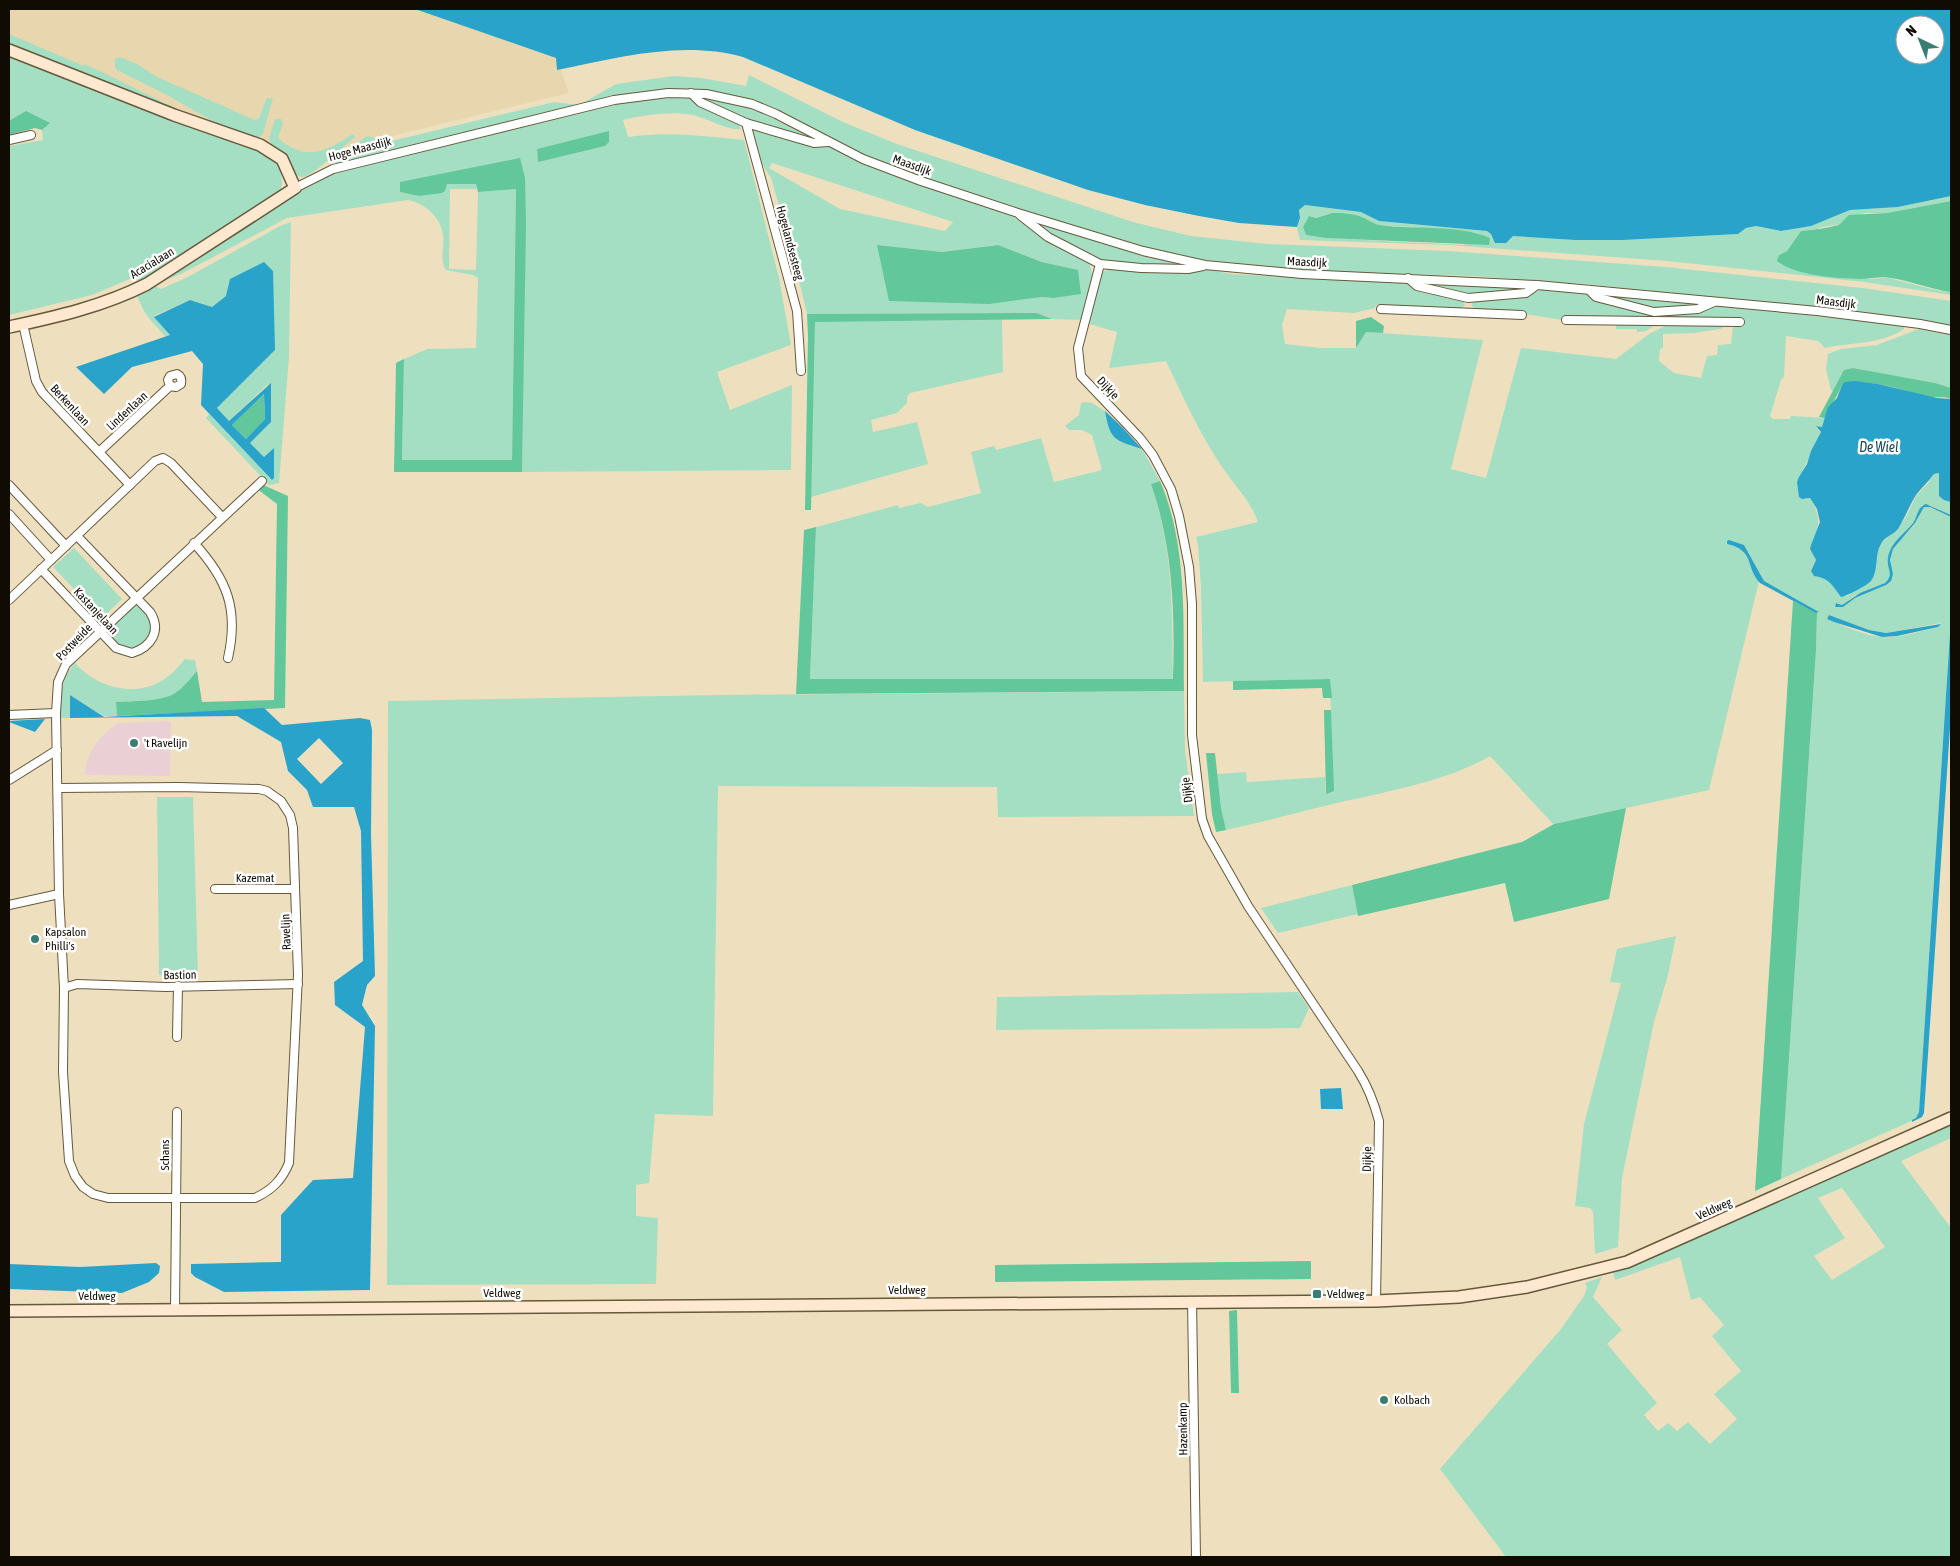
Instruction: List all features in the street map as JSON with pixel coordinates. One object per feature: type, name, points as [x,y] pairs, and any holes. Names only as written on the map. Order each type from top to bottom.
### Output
[{"type":"street","points":[[9,50],[174,115],[260,145],[282,159],[295,188]]},
{"type":"street","name":"Hoge Maasdijk","points":[[295,188],[333,169],[614,100],[668,93],[691,94]]},
{"type":"street","points":[[691,94],[700,102],[746,122]]},
{"type":"street","name":"Maasdijk","points":[[691,94],[726,98],[752,104],[776,114],[863,159],[1018,213],[1143,251],[1205,265],[1302,274],[1537,285],[1817,311],[1913,323],[1951,330]]},
{"type":"street","name":"Maasdijk","points":[[746,122],[814,143],[828,142]]},
{"type":"street","name":"Hogelandsesteeg","points":[[746,122],[797,311],[800,371]]},
{"type":"street","points":[[9,140],[31,135]]},
{"type":"street","name":"Acacialaan","points":[[9,327],[88,308],[139,288],[295,188]]},
{"type":"street","name":"Maasdijk","points":[[1018,213],[1048,237],[1100,264],[1141,268],[1188,269],[1205,265]]},
{"type":"street","name":"Dijkje","points":[[1100,264],[1078,348],[1081,376],[1140,438],[1153,455],[1171,489],[1179,516],[1189,567],[1192,604],[1192,735],[1202,819],[1208,836],[1248,906],[1358,1071],[1374,1101],[1378,1121],[1376,1301]]},
{"type":"street","name":"Maasdijk","points":[[1408,278],[1417,286],[1468,298],[1526,293],[1537,285]]},
{"type":"street","name":"Maasdijk","points":[[1589,290],[1596,297],[1654,312],[1698,308],[1716,301]]},
{"type":"street","points":[[1468,298],[1468,312]]},
{"type":"street","points":[[1380,308],[1522,315]]},
{"type":"street","points":[[1654,312],[1654,320]]},
{"type":"street","points":[[1566,320],[1740,322]]},
{"type":"street","name":"Berkenlaan","points":[[24,324],[36,382],[42,392],[130,485]]},
{"type":"street","name":"Lindenlaan","points":[[99,452],[170,386]]},
{"type":"street","points":[[9,600],[156,461],[163,458],[171,463],[222,517]]},
{"type":"street","name":"Postweide","points":[[64,988],[56,713],[58,682],[61,672],[66,664],[100,631],[262,481]]},
{"type":"street","points":[[10,489],[66,546]]},
{"type":"street","points":[[9,514],[51,560]]},
{"type":"street","name":"Kastanjelaan","points":[[41,569],[121,651],[132,654],[148,646],[154,637],[155,622],[150,612],[77,536]]},
{"type":"street","points":[[194,543],[211,561],[220,575],[230,603],[232,640],[228,658]]},
{"type":"street","points":[[9,714],[56,713]]},
{"type":"street","points":[[9,780],[57,750]]},
{"type":"street","name":"Ravelijn","points":[[58,788],[179,787],[259,789],[267,791],[281,801],[290,815],[298,984],[290,1163],[284,1174],[267,1193],[255,1198],[108,1198],[93,1194],[83,1187],[74,1176],[69,1161],[63,1072],[64,988]]},
{"type":"street","name":"Kazemat","points":[[215,889],[295,889]]},
{"type":"street","points":[[9,905],[60,894]]},
{"type":"street","name":"Bastion","points":[[64,988],[76,984],[178,986],[298,984]]},
{"type":"street","points":[[177,1037],[178,986]]},
{"type":"street","name":"Schans","points":[[176,1198],[177,1112]]},
{"type":"street","name":"Veldweg","points":[[9,1310],[1376,1301],[1458,1297],[1527,1287],[1627,1262],[1951,1118]]},
{"type":"street","points":[[175,1310],[176,1198]]},
{"type":"street","name":"Hazenkamp","points":[[1192,1301],[1196,1557]]},
{"type":"shaded area","points":[[9,9],[422,9],[557,58],[569,93],[297,159],[9,38]]},
{"type":"shaded area","name":"'t Ravelijn","points":[[171,721],[170,776],[85,775],[86,764],[92,750],[101,737],[118,723]]},
{"type":"green space","points":[[9,34],[84,66],[84,64],[98,70],[189,115],[9,49]]},
{"type":"green space","points":[[9,54],[269,153],[280,171],[282,180],[280,192],[142,280],[130,279],[92,295],[9,315],[9,146],[43,140],[42,130],[49,123],[26,112],[9,121]]},
{"type":"green space","points":[[120,57],[137,64],[157,77],[255,120],[259,118],[267,98],[273,98],[263,134],[258,138],[221,126],[169,96],[117,70],[115,59]]},
{"type":"green space","points":[[749,75],[843,122],[897,144],[1133,222],[1191,236],[1268,244],[1449,251],[1666,267],[1863,288],[1951,301],[1951,326],[1864,313],[1584,284],[1473,276],[1302,271],[1233,265],[1198,259],[1143,247],[1081,230],[922,177],[865,156],[752,101],[706,91],[667,89],[613,97],[334,164],[365,137],[369,136],[383,143],[554,102],[579,105],[616,84],[674,76],[702,78],[746,86]]},
{"type":"green space","points":[[661,97],[687,97],[735,120],[741,129],[730,128],[693,115],[675,113],[623,120],[628,137],[671,134],[744,140],[779,278],[791,345],[717,372],[730,410],[792,385],[791,470],[522,472],[525,178],[400,183],[400,192],[419,196],[446,184],[476,184],[477,189],[450,189],[449,269],[476,270],[478,192],[516,189],[512,460],[402,461],[404,359],[427,349],[476,348],[478,278],[473,275],[446,270],[443,262],[442,228],[431,212],[420,204],[408,200],[287,218],[185,272],[169,279],[164,278],[310,184],[339,171],[624,102]],"holes":[[[609,132],[605,146],[538,161],[537,149]]]},
{"type":"green space","points":[[700,97],[735,103],[751,108],[817,140],[815,141],[742,117]]},
{"type":"green space","points":[[26,111],[50,123],[42,130],[35,128],[9,135],[9,121]]},
{"type":"green space","points":[[275,119],[281,119],[283,123],[278,138],[300,151],[316,152],[324,150],[353,134],[355,137],[329,160],[303,177],[289,169],[270,141],[269,138]]},
{"type":"green space","points":[[751,127],[815,146],[829,146],[862,162],[1014,217],[1047,240],[1087,260],[1092,274],[1092,282],[1082,320],[1052,319],[1037,313],[807,314],[792,250],[771,178],[760,161]],"holes":[[[772,163],[953,222],[945,231],[840,209],[769,168]],[[878,245],[942,252],[997,245],[1043,262],[1077,270],[1053,298],[1041,297]]]},
{"type":"green space","points":[[609,131],[609,142],[605,146],[538,162],[537,149]]},
{"type":"green space","points":[[520,158],[525,178],[526,224],[522,472],[394,472],[396,363],[404,359],[402,460],[512,460],[516,189],[478,192],[476,184],[447,184],[445,191],[442,193],[419,196],[400,192],[400,182]]},
{"type":"green space","points":[[1951,196],[1951,201],[1887,213],[1865,213],[1840,224],[1811,231],[1801,231],[1787,251],[1779,255],[1804,273],[1859,279],[1889,278],[1951,292],[1951,295],[1864,282],[1667,261],[1449,245],[1300,240],[1297,228],[1300,218],[1299,210],[1305,205],[1361,212],[1379,221],[1487,231],[1491,234],[1575,240],[1623,240],[1738,234],[1746,228],[1756,226],[1781,231],[1811,226],[1850,210],[1898,207]],"holes":[[[1331,213],[1348,213],[1362,217],[1377,225],[1450,230],[1465,245],[1326,238],[1306,235],[1303,227],[1309,216],[1316,218]]]},
{"type":"green space","points":[[1951,201],[1951,292],[1887,277],[1860,279],[1816,275],[1794,270],[1777,261],[1779,255],[1787,251],[1801,231],[1837,225],[1849,215],[1887,213]]},
{"type":"green space","points":[[1332,213],[1354,215],[1379,225],[1464,231],[1490,238],[1489,245],[1326,238],[1306,235],[1303,227],[1309,216],[1316,218]]},
{"type":"green space","points":[[1031,221],[1185,266],[1111,262],[1082,252],[1064,243]]},
{"type":"green space","points":[[291,222],[289,357],[279,483],[269,485],[206,418],[209,414],[273,479],[274,448],[264,457],[250,443],[271,422],[268,384],[229,421],[217,408],[275,350],[226,296],[212,307],[190,300],[154,316],[170,335],[166,337],[145,312],[137,294],[153,285],[161,289],[188,277],[280,226]]},
{"type":"green space","points":[[877,245],[942,252],[998,245],[1042,262],[1078,270],[1081,294],[989,304],[889,301]]},
{"type":"green space","points":[[1113,268],[1164,272],[1204,269],[1232,274],[1404,281],[1415,288],[1463,300],[1465,305],[1460,309],[1376,305],[1375,308],[1354,313],[1287,309],[1282,325],[1285,344],[1321,348],[1356,348],[1366,332],[1483,340],[1451,469],[1486,478],[1521,348],[1616,359],[1649,334],[1669,324],[1723,325],[1723,328],[1720,329],[1694,333],[1663,334],[1663,348],[1660,349],[1659,361],[1674,373],[1701,378],[1707,356],[1717,355],[1718,345],[1731,344],[1733,326],[1744,326],[1744,320],[1660,319],[1659,315],[1719,305],[1904,326],[1904,329],[1885,338],[1825,348],[1818,341],[1786,336],[1784,377],[1781,380],[1770,416],[1773,419],[1790,419],[1791,416],[1825,418],[1822,427],[1815,426],[1821,433],[1803,470],[1805,499],[1810,498],[1818,518],[1816,535],[1810,549],[1816,560],[1811,570],[1817,577],[1824,578],[1830,583],[1839,595],[1847,596],[1871,580],[1875,572],[1876,557],[1882,542],[1897,530],[1906,517],[1916,496],[1934,474],[1939,473],[1939,496],[1951,502],[1951,515],[1930,505],[1922,505],[1916,519],[1899,537],[1891,549],[1888,558],[1890,576],[1888,580],[1854,596],[1842,605],[1837,603],[1834,607],[1843,607],[1855,598],[1886,585],[1893,574],[1891,557],[1893,550],[1916,522],[1924,507],[1930,507],[1951,517],[1951,618],[1919,1112],[1916,1119],[1781,1179],[1817,613],[1819,612],[1764,581],[1744,545],[1727,541],[1726,543],[1743,550],[1759,581],[1709,790],[1553,824],[1490,756],[1473,765],[1416,785],[1226,830],[1217,774],[1246,772],[1247,782],[1325,777],[1325,791],[1333,791],[1330,679],[1203,682],[1201,587],[1196,537],[1258,522],[1247,500],[1206,442],[1166,361],[1109,368],[1117,332],[1086,323],[1100,276],[1104,271]],"holes":[[[1829,615],[1869,630],[1886,633],[1941,623],[1938,627],[1910,634],[1883,637],[1862,633],[1827,619]]]},
{"type":"green space","points":[[1416,282],[1527,287],[1524,290],[1470,295],[1418,285]]},
{"type":"green space","points":[[1543,289],[1586,294],[1601,302],[1652,315],[1647,318],[1563,316],[1562,320],[1525,314],[1525,311],[1475,309],[1472,306],[1473,301],[1529,295]]},
{"type":"green space","points":[[1598,295],[1704,303],[1702,305],[1655,309]]},
{"type":"green space","points":[[1037,313],[1052,319],[815,322],[811,510],[805,510],[807,314]]},
{"type":"green space","points":[[1371,317],[1384,326],[1383,333],[1366,332],[1356,348],[1356,321]]},
{"type":"green space","points":[[1002,320],[1003,372],[910,393],[907,397],[907,403],[897,413],[871,420],[873,432],[917,422],[928,464],[811,497],[815,321]]},
{"type":"green space","points":[[1616,323],[1657,324],[1646,331],[1637,332],[1637,329],[1616,329]]},
{"type":"green space","points":[[1919,329],[1951,335],[1951,388],[1935,383],[1853,368],[1844,370],[1833,392],[1831,390],[1826,369],[1828,354],[1841,349],[1877,345]]},
{"type":"green space","points":[[1853,368],[1935,383],[1951,388],[1951,399],[1928,397],[1874,383],[1853,383],[1842,385],[1825,418],[1819,417],[1844,370]]},
{"type":"green space","points":[[264,394],[265,419],[246,439],[232,425]]},
{"type":"green space","points":[[1081,403],[1092,403],[1105,411],[1109,428],[1115,438],[1142,449],[1160,481],[1151,484],[1159,509],[1168,557],[1172,605],[1173,679],[810,679],[816,527],[898,505],[899,508],[921,503],[928,507],[981,493],[971,452],[994,446],[996,450],[1041,438],[1054,482],[1102,470],[1092,435],[1082,430],[1069,430],[1065,426],[1079,415]]},
{"type":"green space","points":[[1160,481],[1169,506],[1180,558],[1184,691],[796,694],[804,530],[816,527],[810,679],[1173,679],[1174,630],[1171,580],[1164,531],[1151,484]]},
{"type":"green space","points":[[261,484],[288,496],[285,708],[117,716],[116,702],[169,696],[187,683],[197,671],[202,702],[274,700],[277,504],[256,488]]},
{"type":"green space","points":[[74,548],[122,599],[102,618],[53,567]]},
{"type":"green space","points":[[1793,601],[1817,613],[1816,650],[1781,1179],[1755,1191]]},
{"type":"green space","points":[[138,602],[151,617],[152,633],[139,646],[128,650],[118,645],[104,633]]},
{"type":"green space","points":[[185,659],[195,660],[197,671],[187,683],[169,696],[146,701],[116,702],[117,716],[103,716],[70,696],[70,718],[61,718],[62,689],[66,676],[75,663],[94,679],[118,688],[130,689],[143,688],[155,684],[169,676]]},
{"type":"green space","points":[[1330,679],[1332,698],[1323,698],[1322,688],[1233,690],[1233,681]]},
{"type":"green space","points":[[1184,691],[1185,750],[1194,816],[998,817],[997,787],[718,786],[713,1116],[655,1114],[649,1183],[636,1185],[636,1216],[658,1218],[656,1284],[387,1285],[388,701],[719,695]]},
{"type":"green space","points":[[1324,710],[1331,710],[1334,791],[1326,794]]},
{"type":"green space","points":[[1206,753],[1215,753],[1221,808],[1226,830],[1216,832],[1212,814]]},
{"type":"green space","points":[[157,797],[193,797],[198,976],[159,975]]},
{"type":"green space","points":[[1626,808],[1609,899],[1514,922],[1505,883],[1358,916],[1352,885],[1522,842],[1554,824]]},
{"type":"green space","points":[[1352,885],[1358,914],[1278,933],[1261,908]]},
{"type":"green space","points":[[1676,936],[1668,975],[1654,1022],[1622,1178],[1618,1247],[1595,1254],[1593,1212],[1590,1208],[1575,1206],[1584,1124],[1621,983],[1610,982],[1617,949]]},
{"type":"green space","points":[[1298,992],[1309,1008],[1300,1028],[996,1030],[997,997]]},
{"type":"green space","points":[[1951,1124],[1951,1138],[1901,1161],[1951,1228],[1951,1557],[1506,1557],[1440,1469],[1561,1329],[1584,1296],[1587,1287],[1585,1283],[1602,1277],[1593,1297],[1622,1330],[1607,1344],[1657,1403],[1644,1415],[1658,1431],[1668,1423],[1677,1431],[1688,1422],[1710,1444],[1737,1419],[1714,1394],[1741,1371],[1712,1336],[1724,1325],[1700,1297],[1691,1300],[1680,1257],[1615,1280],[1613,1272],[1784,1199]],"holes":[[[1842,1188],[1885,1247],[1832,1280],[1814,1256],[1845,1238],[1818,1198]]]},
{"type":"green space","points":[[1311,1261],[1311,1279],[995,1282],[995,1265]]},
{"type":"green space","points":[[1237,1310],[1239,1393],[1231,1393],[1229,1311]]},
{"type":"water","points":[[415,9],[1951,9],[1951,196],[1898,207],[1850,210],[1811,226],[1781,231],[1756,226],[1746,228],[1738,234],[1623,240],[1575,240],[1513,236],[1506,243],[1495,243],[1491,234],[1487,231],[1379,221],[1361,212],[1305,205],[1299,210],[1300,218],[1297,227],[1239,223],[1145,205],[1088,190],[915,130],[743,57],[720,52],[673,50],[626,56],[557,70],[556,58]]},
{"type":"water","points":[[264,262],[273,271],[275,350],[217,408],[229,421],[271,383],[271,422],[250,443],[264,457],[274,448],[274,478],[272,480],[201,405],[203,364],[192,351],[132,367],[104,394],[76,367],[170,335],[154,317],[190,300],[212,307],[226,296],[230,279]],"holes":[[[264,394],[265,419],[246,439],[232,425]]]},
{"type":"water","name":"De Wiel","points":[[1855,381],[1878,384],[1937,398],[1951,399],[1951,502],[1939,496],[1939,473],[1934,474],[1916,495],[1898,529],[1882,542],[1871,581],[1841,597],[1830,583],[1823,578],[1814,576],[1811,571],[1816,560],[1810,549],[1820,522],[1817,509],[1810,498],[1802,499],[1799,497],[1797,482],[1821,432],[1816,426],[1822,427],[1828,407],[1837,398],[1842,385],[1845,382]]},
{"type":"water","points":[[1105,411],[1142,449],[1115,438],[1109,428]]},
{"type":"water","points":[[1926,504],[1951,515],[1951,517],[1930,507],[1924,507],[1915,523],[1893,549],[1890,560],[1893,574],[1891,581],[1855,598],[1843,607],[1835,607],[1836,603],[1842,605],[1860,593],[1888,580],[1890,574],[1888,558],[1891,548],[1913,523],[1919,509]]},
{"type":"water","points":[[1729,540],[1744,545],[1764,581],[1819,612],[1816,613],[1760,583],[1752,571],[1746,555],[1742,550],[1727,544]]},
{"type":"water","points":[[1829,615],[1869,630],[1886,633],[1941,624],[1938,627],[1897,636],[1882,637],[1834,622],[1827,619]]},
{"type":"water","points":[[1951,618],[1951,713],[1924,1113],[1922,1117],[1912,1122],[1919,1112]]},
{"type":"water","points":[[70,695],[104,717],[264,708],[282,725],[360,718],[370,720],[372,730],[371,834],[375,976],[367,985],[362,1005],[375,1026],[370,1290],[224,1292],[191,1273],[191,1264],[281,1262],[281,1215],[313,1180],[353,1178],[365,1027],[335,1005],[334,982],[363,961],[361,831],[354,807],[313,807],[307,790],[288,771],[281,742],[237,716],[70,718]],"holes":[[[319,738],[343,763],[321,784],[297,759]]]},
{"type":"water","points":[[45,719],[35,732],[9,722],[9,721]]},
{"type":"water","points":[[1341,1088],[1343,1109],[1321,1109],[1320,1089]]},
{"type":"water","points":[[156,1263],[160,1266],[159,1273],[149,1282],[122,1293],[9,1289],[9,1264],[80,1267]]},
{"type":"place","name":"'t Ravelijn","points":[[134,743]]},
{"type":"place","name":"Kapsalon Philli's","points":[[35,939]]},
{"type":"place","name":"Veldweg","points":[[1317,1294]]},
{"type":"place","name":"Kolbach","points":[[1384,1400]]}]
